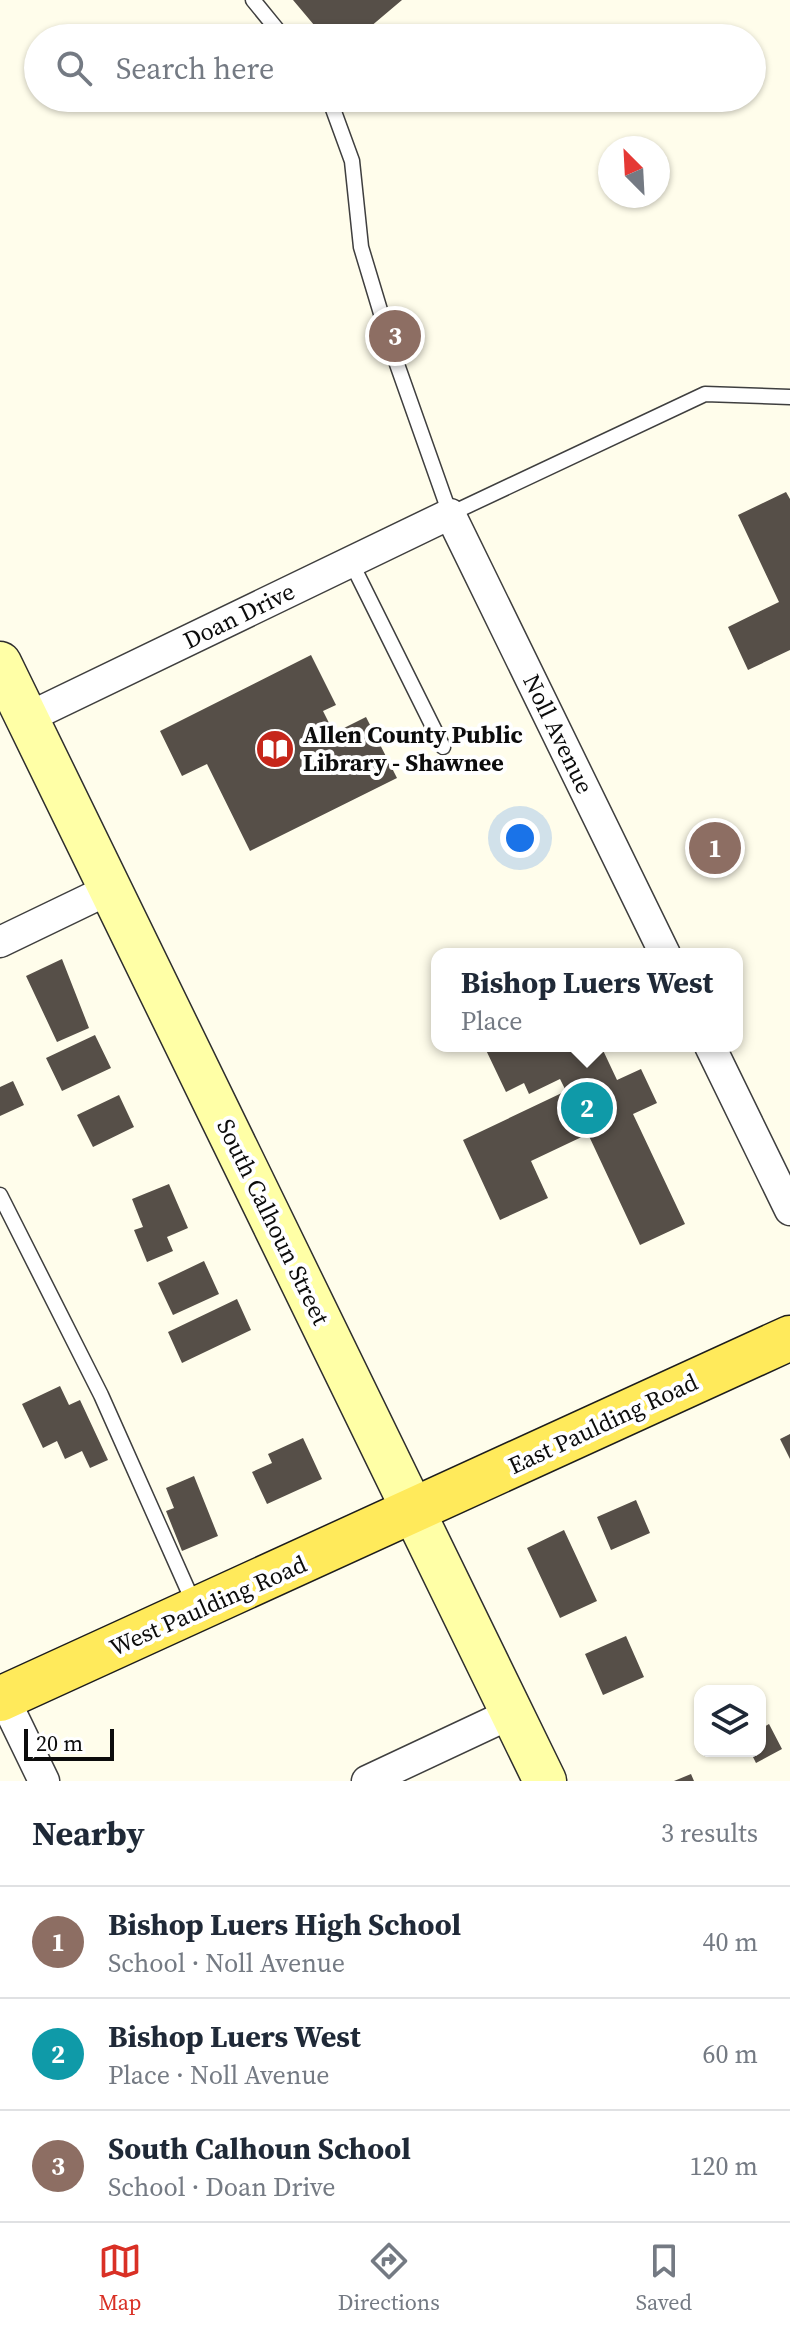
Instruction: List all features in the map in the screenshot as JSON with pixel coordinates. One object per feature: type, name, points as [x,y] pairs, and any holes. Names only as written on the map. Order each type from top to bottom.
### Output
[{"type":"main road","name":"East Paulding Road","points":[[415,1511],[790,1338]]},
{"type":"main road","name":"West Paulding Road","points":[[1,1695],[198,1612],[415,1511]]},
{"type":"street","name":"Doan Drive","points":[[27,718],[450,514]]},
{"type":"street","name":"Noll Avenue","points":[[450,514],[662,948]]},
{"type":"street","name":"South Calhoun Street","points":[[0,663],[545,1781]]},
{"type":"street","points":[[0,942],[110,889]]},
{"type":"street","points":[[713,1052],[790,1210]]},
{"type":"street","points":[[1,1695],[44,1781]]},
{"type":"street","points":[[367,1781],[512,1713]]},
{"type":"lane","points":[[253,0],[273,24]]},
{"type":"lane","points":[[334,112],[352,161],[361,247],[392,350],[450,514],[705,394],[790,397]]},
{"type":"lane","points":[[351,562],[443,747]]},
{"type":"lane","points":[[0,1195],[101,1395],[198,1612]]},
{"type":"building","points":[[293,0],[402,0],[374,24],[313,24]]},
{"type":"building","points":[[786,492],[790,499],[790,650],[748,670],[728,627],[779,602],[738,515]]},
{"type":"building","name":"Allen County Public Library - Shawnee","points":[[311,655],[336,705],[323,711],[334,733],[366,717],[397,778],[250,851],[207,764],[182,776],[160,731]]},
{"type":"building","points":[[62,959],[89,1028],[57,1042],[26,976]]},
{"type":"building","points":[[95,1035],[111,1068],[62,1091],[46,1058]]},
{"type":"building","points":[[487,1052],[604,1052],[617,1080],[641,1069],[657,1103],[633,1114],[685,1224],[640,1245],[588,1134],[531,1161],[548,1198],[500,1220],[463,1140],[566,1091],[560,1079],[529,1094],[524,1083],[506,1092]]},
{"type":"building","points":[[13,1081],[24,1105],[0,1116],[0,1087]]},
{"type":"building","points":[[119,1095],[134,1127],[93,1147],[77,1115]]},
{"type":"building","points":[[169,1184],[188,1228],[167,1237],[173,1251],[147,1262],[134,1230],[143,1227],[132,1199]]},
{"type":"building","points":[[204,1261],[219,1294],[173,1315],[158,1283]]},
{"type":"building","points":[[237,1299],[251,1330],[182,1363],[168,1332]]},
{"type":"building","points":[[60,1386],[69,1405],[80,1400],[108,1460],[90,1468],[82,1451],[65,1459],[57,1441],[43,1448],[22,1404]]},
{"type":"building","points":[[790,1434],[790,1459],[780,1439]]},
{"type":"building","points":[[303,1438],[322,1479],[267,1504],[252,1472],[272,1463],[268,1454]]},
{"type":"building","points":[[194,1476],[218,1536],[182,1551],[166,1511],[174,1508],[166,1488]]},
{"type":"building","points":[[636,1500],[650,1533],[611,1550],[597,1517]]},
{"type":"building","points":[[564,1530],[597,1601],[560,1618],[527,1548]]},
{"type":"building","points":[[626,1636],[644,1677],[603,1695],[585,1654]]},
{"type":"building","points":[[769,1724],[782,1749],[756,1763],[753,1757],[766,1757],[766,1726]]},
{"type":"building","points":[[691,1774],[694,1781],[674,1781]]},
{"type":"place","name":"South Calhoun School","points":[[395,336]]},
{"type":"place","name":"Allen County Public Library - Shawnee","points":[[275,749]]},
{"type":"place","name":"Bishop Luers High School","points":[[715,848]]},
{"type":"place","name":"Bishop Luers West","points":[[587,1108]]}]
